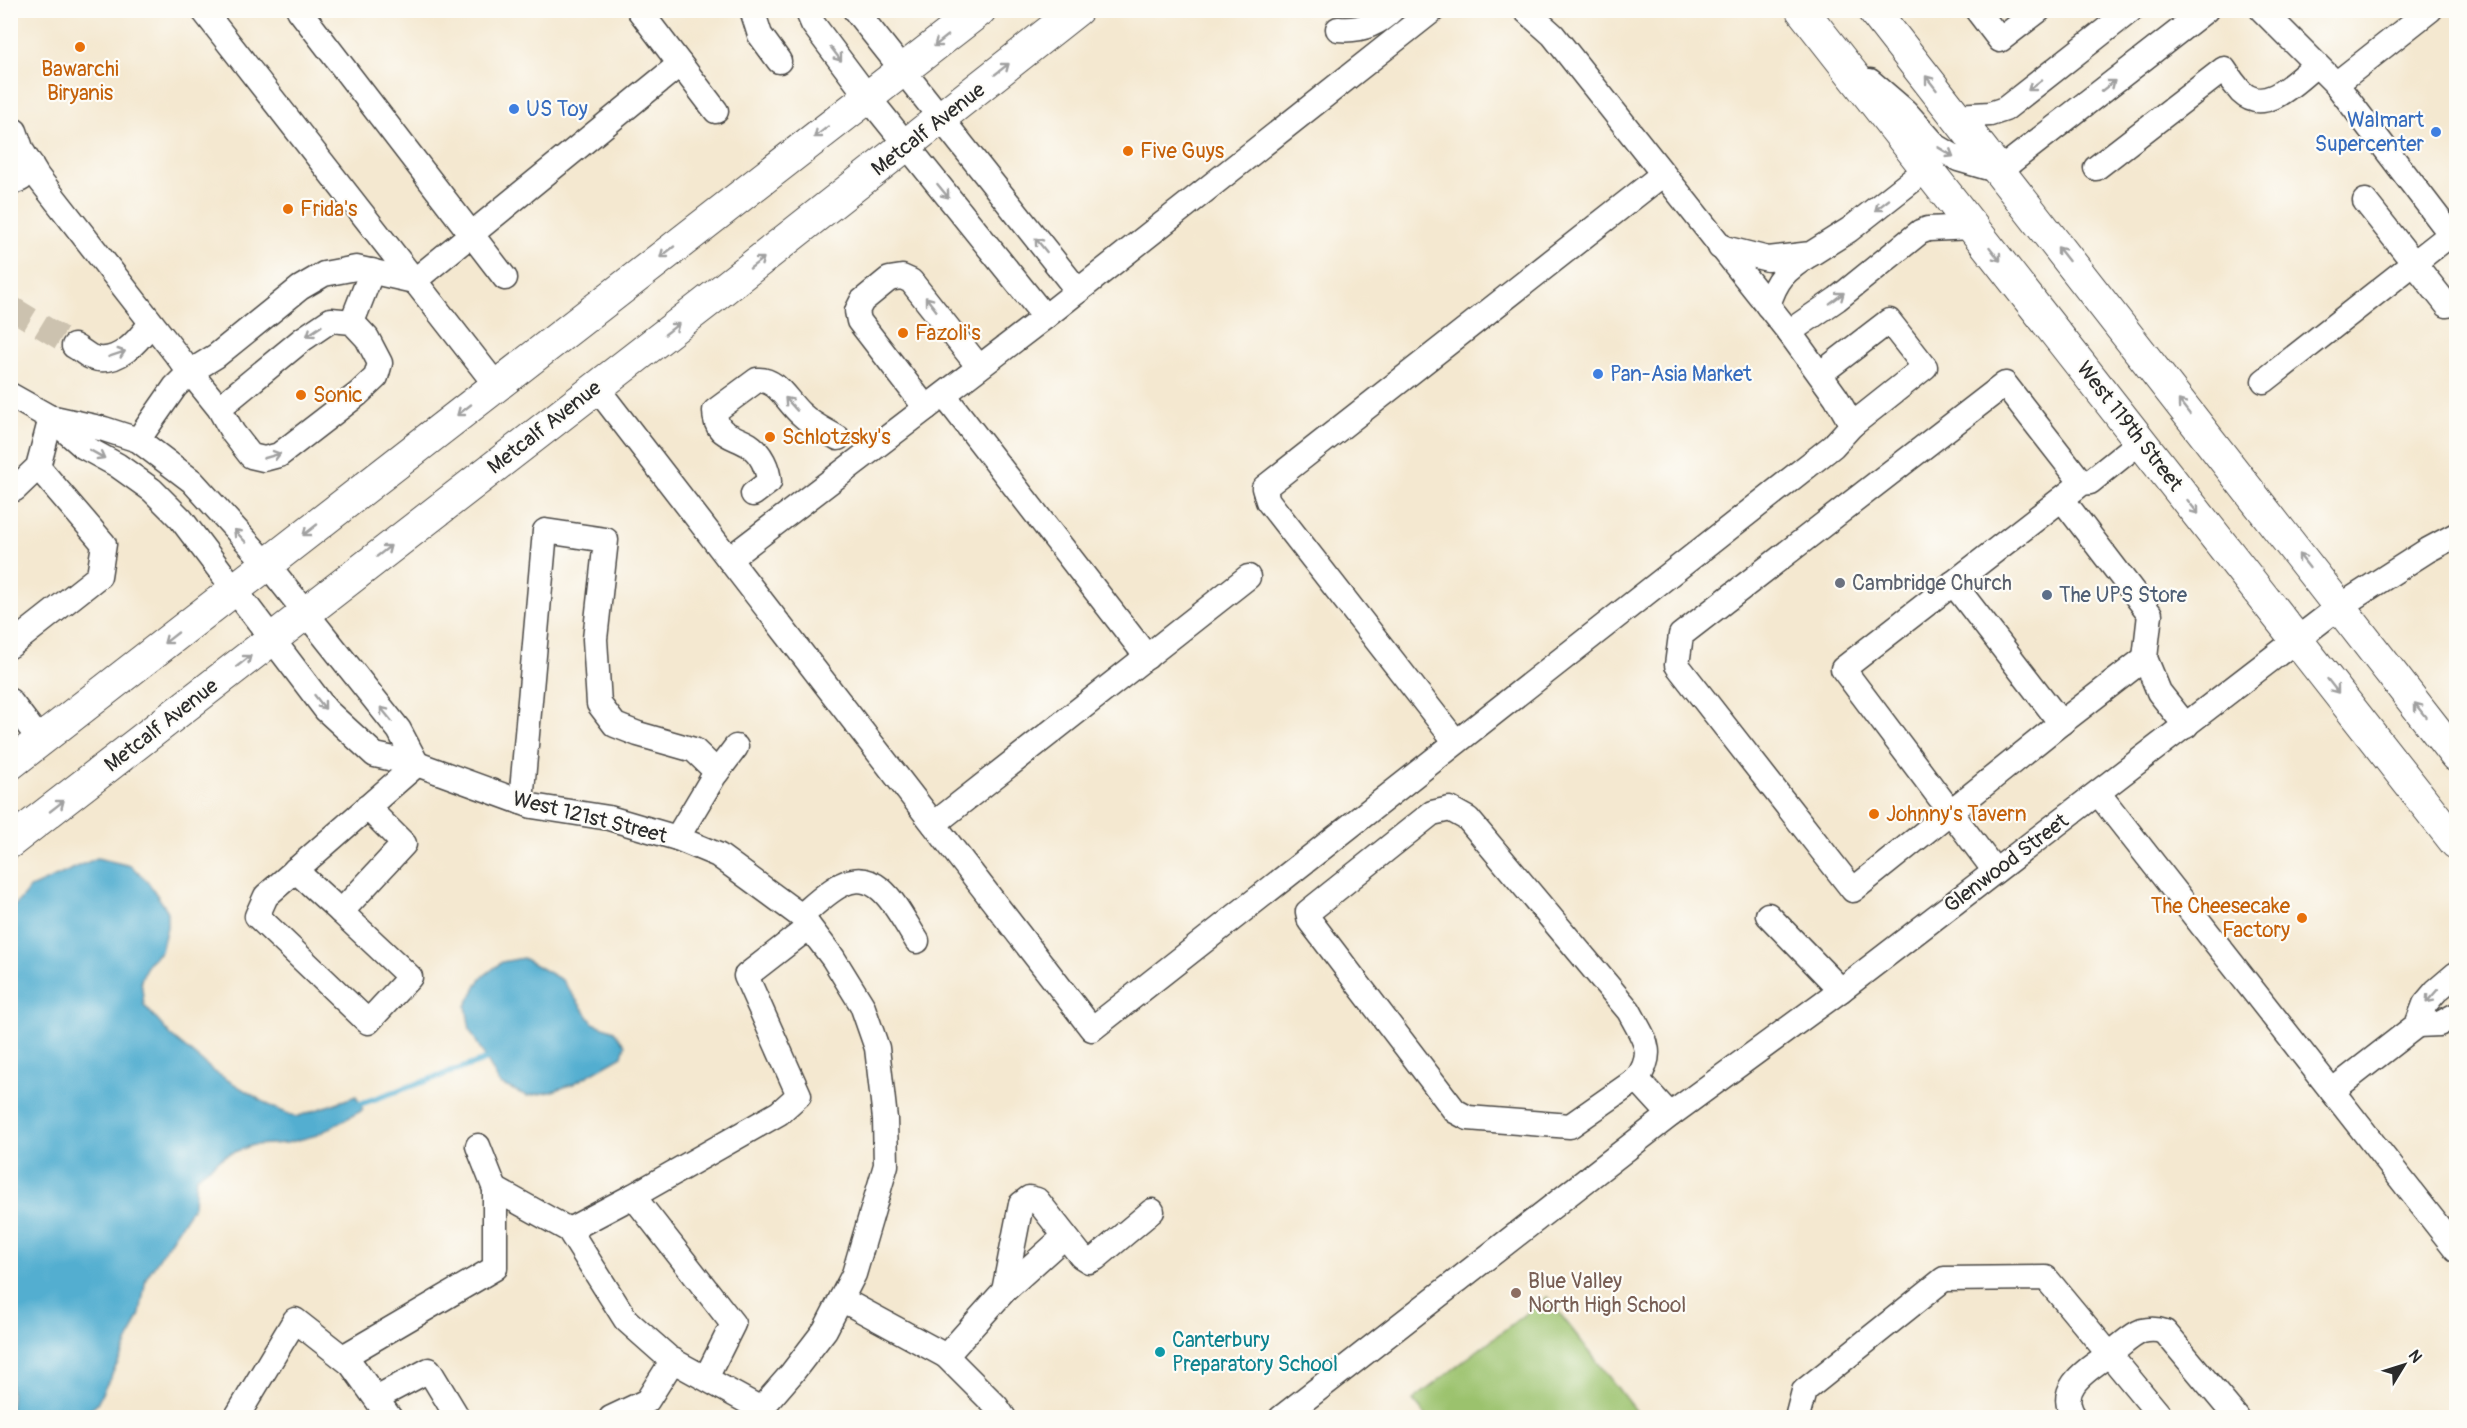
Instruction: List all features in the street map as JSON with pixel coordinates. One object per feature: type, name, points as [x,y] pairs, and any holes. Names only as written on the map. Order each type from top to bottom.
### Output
[{"type":"main road","points":[[10,764],[980,10]]},
{"type":"main road","name":"Metcalf Avenue","points":[[10,842],[907,146],[1077,10]]},
{"type":"main road","name":"West 119th Street","points":[[1802,10],[2457,843]]},
{"type":"main road","points":[[1873,10],[2457,756]]},
{"type":"street","points":[[203,10],[496,386]]},
{"type":"street","points":[[299,10],[505,278]]},
{"type":"street","points":[[639,10],[716,111]]},
{"type":"street","points":[[752,10],[760,35],[779,61]]},
{"type":"street","points":[[807,10],[813,24],[867,96],[1045,317]]},
{"type":"street","points":[[855,10],[901,71],[1078,291]]},
{"type":"street","points":[[1338,29],[1350,30],[1367,27],[1382,20],[1392,10]]},
{"type":"street","points":[[729,560],[1045,317],[1432,10]]},
{"type":"street","points":[[1525,10],[1553,35],[1789,332],[1820,374],[1852,425]]},
{"type":"street","points":[[1977,10],[2000,40],[2039,10]]},
{"type":"street","points":[[1956,116],[1990,114],[2005,109],[2131,10]]},
{"type":"street","points":[[1826,42],[1905,111],[1936,146],[1958,159],[1999,171],[2206,10]]},
{"type":"street","points":[[2262,10],[2337,84],[2454,238],[2414,263],[2264,381]]},
{"type":"street","points":[[2337,84],[2420,14]]},
{"type":"street","points":[[414,281],[680,64]]},
{"type":"street","points":[[2096,168],[2224,69],[2242,92],[2261,101],[2272,99],[2316,65]]},
{"type":"street","points":[[10,132],[15,130],[22,151],[37,176],[219,408],[233,433],[252,456],[264,459],[279,455],[358,394],[376,377],[380,363],[367,338],[352,322],[331,320],[303,339],[219,408]]},
{"type":"street","points":[[10,183],[21,179],[30,163]]},
{"type":"street","points":[[1768,306],[1773,290],[1785,271],[1849,230],[1928,168]]},
{"type":"street","points":[[1456,742],[1268,501],[1264,488],[1663,174]]},
{"type":"street","points":[[2365,201],[2447,305]]},
{"type":"street","points":[[1789,332],[1837,299],[1920,232],[1928,228],[1973,227]]},
{"type":"street","points":[[1720,247],[1768,259],[1811,254]]},
{"type":"street","points":[[138,440],[175,387],[190,372],[216,356],[300,288],[324,274],[356,268],[414,281]]},
{"type":"street","points":[[352,322],[372,272]]},
{"type":"street","points":[[979,367],[911,281],[902,277],[890,279],[862,301],[857,311],[859,321],[935,401],[1146,657]]},
{"type":"street","points":[[596,387],[1092,1029],[1833,446],[1852,425],[1925,367],[1889,321],[1820,374]]},
{"type":"street","points":[[74,346],[91,357],[112,356],[125,352],[138,341],[151,323]]},
{"type":"street","points":[[753,494],[769,482],[768,470],[750,445],[726,435],[715,421],[716,411],[757,380],[764,379],[774,384],[801,415],[838,438]]},
{"type":"street","points":[[2082,483],[2005,384],[1681,635],[1677,664],[1853,890],[2145,658]]},
{"type":"street","name":"West 121st Street","points":[[10,395],[51,418],[84,447],[117,465],[152,490],[181,519],[270,640],[326,710],[375,755],[417,764],[532,806],[609,818],[677,838],[718,855],[805,921],[833,958],[862,1005],[877,1047],[885,1119],[886,1165],[854,1274],[825,1330],[757,1413],[706,1378],[673,1360],[626,1320],[569,1230]]},
{"type":"street","points":[[10,490],[15,489],[38,467],[51,418]]},
{"type":"street","name":"West 121st Street","points":[[51,418],[104,429],[138,440],[192,481],[267,564],[399,730],[417,764]]},
{"type":"street","points":[[1995,871],[1843,669],[2061,499],[2082,483],[2090,482],[2141,441]]},
{"type":"street","points":[[10,646],[99,576],[104,544],[38,467]]},
{"type":"street","points":[[2061,499],[2151,614],[2145,658],[2159,692],[2186,726]]},
{"type":"street","points":[[521,802],[545,531],[606,540],[595,639],[599,704],[615,725],[638,735],[694,750],[717,772]]},
{"type":"street","name":"Glenwood Street","points":[[1281,1418],[1670,1115],[1841,990],[2340,607],[2428,550],[2457,535]]},
{"type":"street","points":[[934,824],[1248,577]]},
{"type":"street","points":[[1953,583],[2061,723]]},
{"type":"street","points":[[10,701],[40,740]]},
{"type":"street","points":[[677,838],[717,772],[736,747]]},
{"type":"street","points":[[295,870],[410,976],[368,1022],[257,916],[266,896],[295,870],[367,807],[417,764]]},
{"type":"street","points":[[2098,793],[2457,1249]]},
{"type":"street","points":[[341,912],[404,844],[367,807]]},
{"type":"street","points":[[1450,809],[1468,819],[1629,1011],[1648,1046],[1645,1068],[1637,1079],[1570,1126],[1468,1118],[1455,1111],[1310,921],[1308,912],[1432,813],[1450,809]]},
{"type":"street","points":[[495,1189],[569,1230],[779,1113],[800,1095],[746,976],[839,886],[855,879],[868,880],[879,886],[917,941]]},
{"type":"street","points":[[1768,915],[1841,990]]},
{"type":"street","points":[[2332,1091],[2417,1025],[2425,1004],[2436,991],[2457,975]]},
{"type":"street","points":[[2417,1025],[2439,1023],[2457,1015]]},
{"type":"street","points":[[1637,1079],[1670,1115]]},
{"type":"street","points":[[343,1357],[495,1269],[495,1189],[478,1146]]},
{"type":"street","points":[[633,1196],[733,1324],[706,1378]]},
{"type":"street","points":[[1004,1291],[1021,1204],[1029,1198],[1037,1200],[1081,1256],[1089,1261],[1096,1258],[1152,1211]]},
{"type":"street","points":[[946,1356],[1004,1291],[1065,1236]]},
{"type":"street","points":[[1797,1418],[1804,1391],[1944,1279],[2046,1278],[2162,1418]]},
{"type":"street","points":[[841,1299],[946,1356],[996,1406],[1004,1418]]},
{"type":"street","points":[[236,1418],[295,1320],[351,1364],[383,1408],[429,1370],[458,1418]]},
{"type":"street","points":[[2075,1418],[2071,1412],[2070,1388],[2079,1376],[2139,1332],[2154,1329],[2165,1332],[2237,1418]]},
{"type":"street","points":[[611,1418],[647,1401],[673,1360]]},
{"type":"green space","points":[[1547,1297],[1640,1417],[1427,1417],[1413,1400]]},
{"type":"water","points":[[97,858],[131,866],[148,882],[167,910],[167,927],[161,951],[148,963],[141,980],[144,1005],[171,1036],[216,1073],[272,1107],[296,1117],[356,1096],[363,1110],[317,1135],[287,1143],[253,1145],[226,1155],[196,1177],[194,1205],[146,1278],[140,1314],[97,1403],[83,1417],[11,1417],[11,910],[30,888]]},
{"type":"water","points":[[523,958],[562,980],[593,1023],[614,1031],[625,1045],[622,1056],[573,1084],[550,1092],[527,1096],[500,1084],[470,1030],[466,1006],[481,978],[502,962]]},
{"type":"waterway","points":[[360,1104],[485,1060]]},
{"type":"tunnel","points":[[10,307],[74,346]]},
{"type":"place","name":"Bawarchi Biryanis","points":[[80,47]]},
{"type":"place","name":"US Toy","points":[[514,109]]},
{"type":"place","name":"Walmart Supercenter","points":[[2436,132]]},
{"type":"place","name":"Five Guys","points":[[1128,151]]},
{"type":"place","name":"Frida's","points":[[288,209]]},
{"type":"place","name":"Fazoli's","points":[[903,333]]},
{"type":"place","name":"Pan-Asia Market","points":[[1598,374]]},
{"type":"place","name":"Sonic","points":[[301,395]]},
{"type":"place","name":"Schlotzsky's","points":[[770,437]]},
{"type":"place","name":"Cambridge Church","points":[[1840,583]]},
{"type":"place","name":"The UPS Store","points":[[2047,595]]},
{"type":"place","name":"Johnny's Tavern","points":[[1874,814]]},
{"type":"place","name":"The Cheesecake Factory","points":[[2302,918]]},
{"type":"place","name":"Blue Valley North High School","points":[[1516,1293]]},
{"type":"place","name":"Canterbury Preparatory School","points":[[1160,1352]]}]
